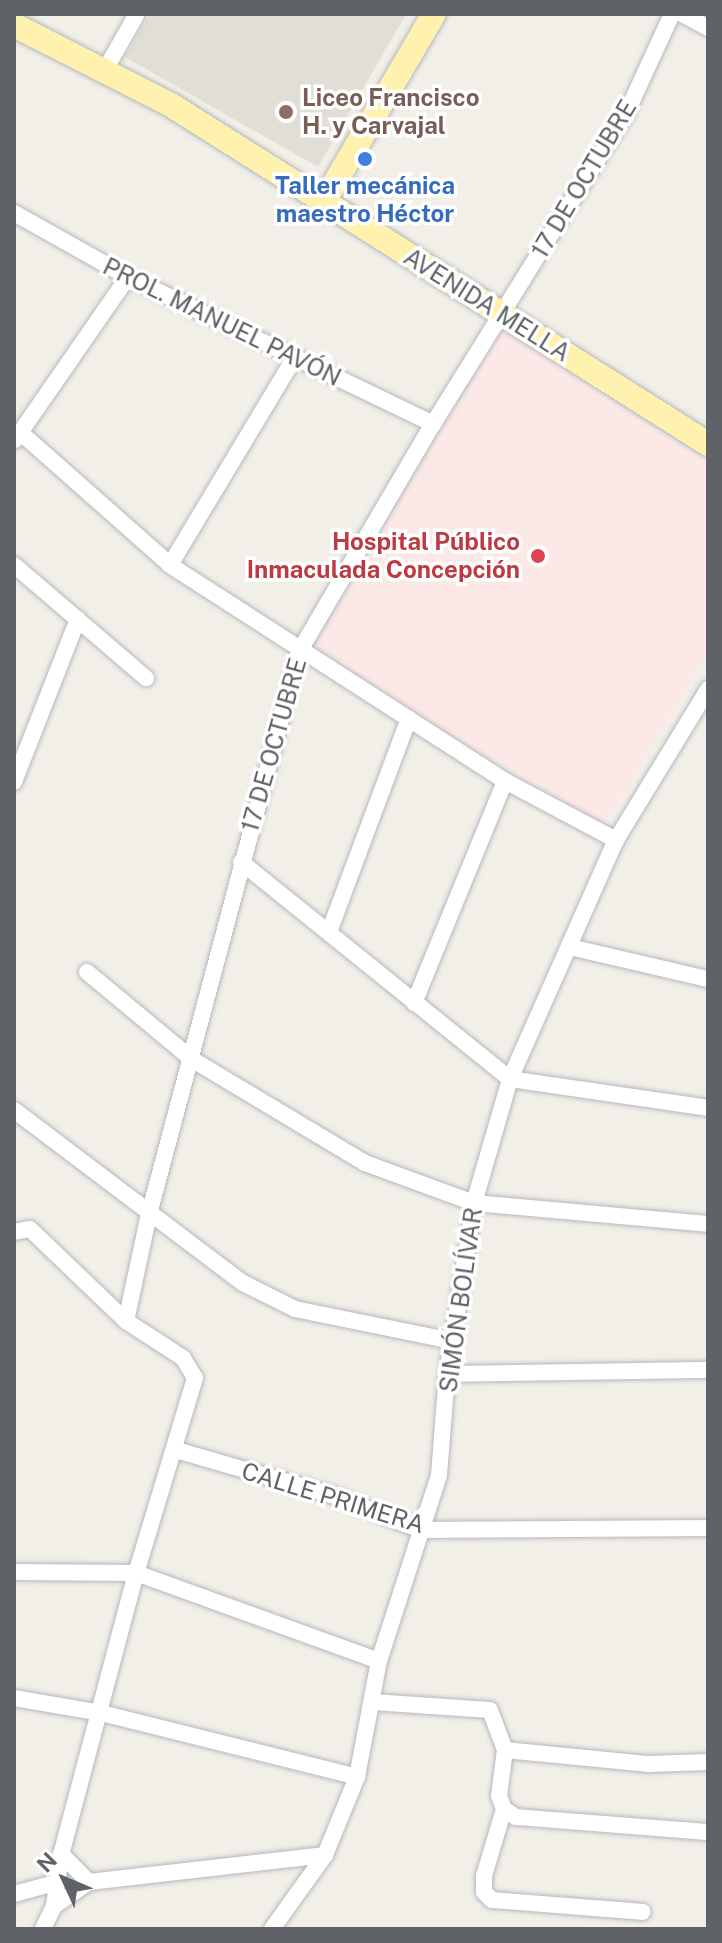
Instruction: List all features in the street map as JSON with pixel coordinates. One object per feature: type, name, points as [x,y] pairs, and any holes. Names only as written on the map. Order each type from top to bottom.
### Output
[{"type":"main road","points":[[323,203],[434,14]]},
{"type":"main road","name":"AVENIDA MELLA","points":[[14,25],[171,105],[708,444]]},
{"type":"street","points":[[105,70],[137,14]]},
{"type":"street","name":"17 DE OCTUBRE","points":[[126,1321],[149,1214],[193,1060],[241,862],[299,652],[433,424],[626,114],[672,14]]},
{"type":"street","points":[[682,14],[708,28]]},
{"type":"street","name":"PROL. MANUEL PAVÓN","points":[[14,213],[128,277],[433,424]]},
{"type":"street","points":[[128,277],[17,437],[170,565],[299,652],[409,718],[505,781],[616,840]]},
{"type":"street","points":[[170,565],[294,359]]},
{"type":"street","points":[[14,565],[146,678]]},
{"type":"street","points":[[14,782],[78,619]]},
{"type":"street","name":"SIMÓN BOLÍVAR","points":[[272,1929],[325,1855],[357,1777],[379,1661],[439,1475],[447,1374],[474,1203],[510,1079],[616,840],[708,689]]},
{"type":"street","points":[[329,932],[409,718]]},
{"type":"street","points":[[414,1003],[505,781]]},
{"type":"street","points":[[241,862],[510,1079],[708,1108]]},
{"type":"street","points":[[570,947],[708,979]]},
{"type":"street","points":[[87,972],[193,1060],[365,1163],[474,1203],[708,1224]]},
{"type":"street","points":[[14,1110],[243,1283],[295,1309],[452,1341]]},
{"type":"street","points":[[14,1232],[30,1229],[126,1321],[191,1365],[192,1400],[136,1573],[61,1854],[54,1906],[43,1929]]},
{"type":"street","points":[[447,1374],[708,1370]]},
{"type":"street","name":"CALLE PRIMERA","points":[[176,1450],[335,1496],[421,1530],[708,1528]]},
{"type":"street","points":[[14,1572],[136,1573],[379,1661]]},
{"type":"street","points":[[14,1698],[101,1713],[357,1777]]},
{"type":"street","points":[[373,1702],[490,1710],[505,1750],[499,1796],[504,1809],[516,1817],[708,1832]]},
{"type":"street","points":[[505,1750],[649,1764],[708,1762]]},
{"type":"street","points":[[504,1809],[484,1876],[484,1892],[492,1900],[643,1912]]},
{"type":"street","points":[[61,1854],[89,1882]]},
{"type":"street","points":[[54,1906],[89,1882],[325,1855]]},
{"type":"street","points":[[14,1894],[55,1883]]},
{"type":"shaded area","name":"Liceo Francisco H. y Carvajal","points":[[150,14],[406,14],[318,167],[125,57]]},
{"type":"shaded area","name":"Hospital Público Inmaculada Concepción","points":[[502,330],[708,462],[708,651],[604,825],[310,652]]},
{"type":"place","name":"Liceo Francisco H. y Carvajal","points":[[286,112]]},
{"type":"place","name":"Taller mecánica maestro Héctor","points":[[365,159]]},
{"type":"place","name":"Hospital Público Inmaculada Concepción","points":[[538,556]]}]
